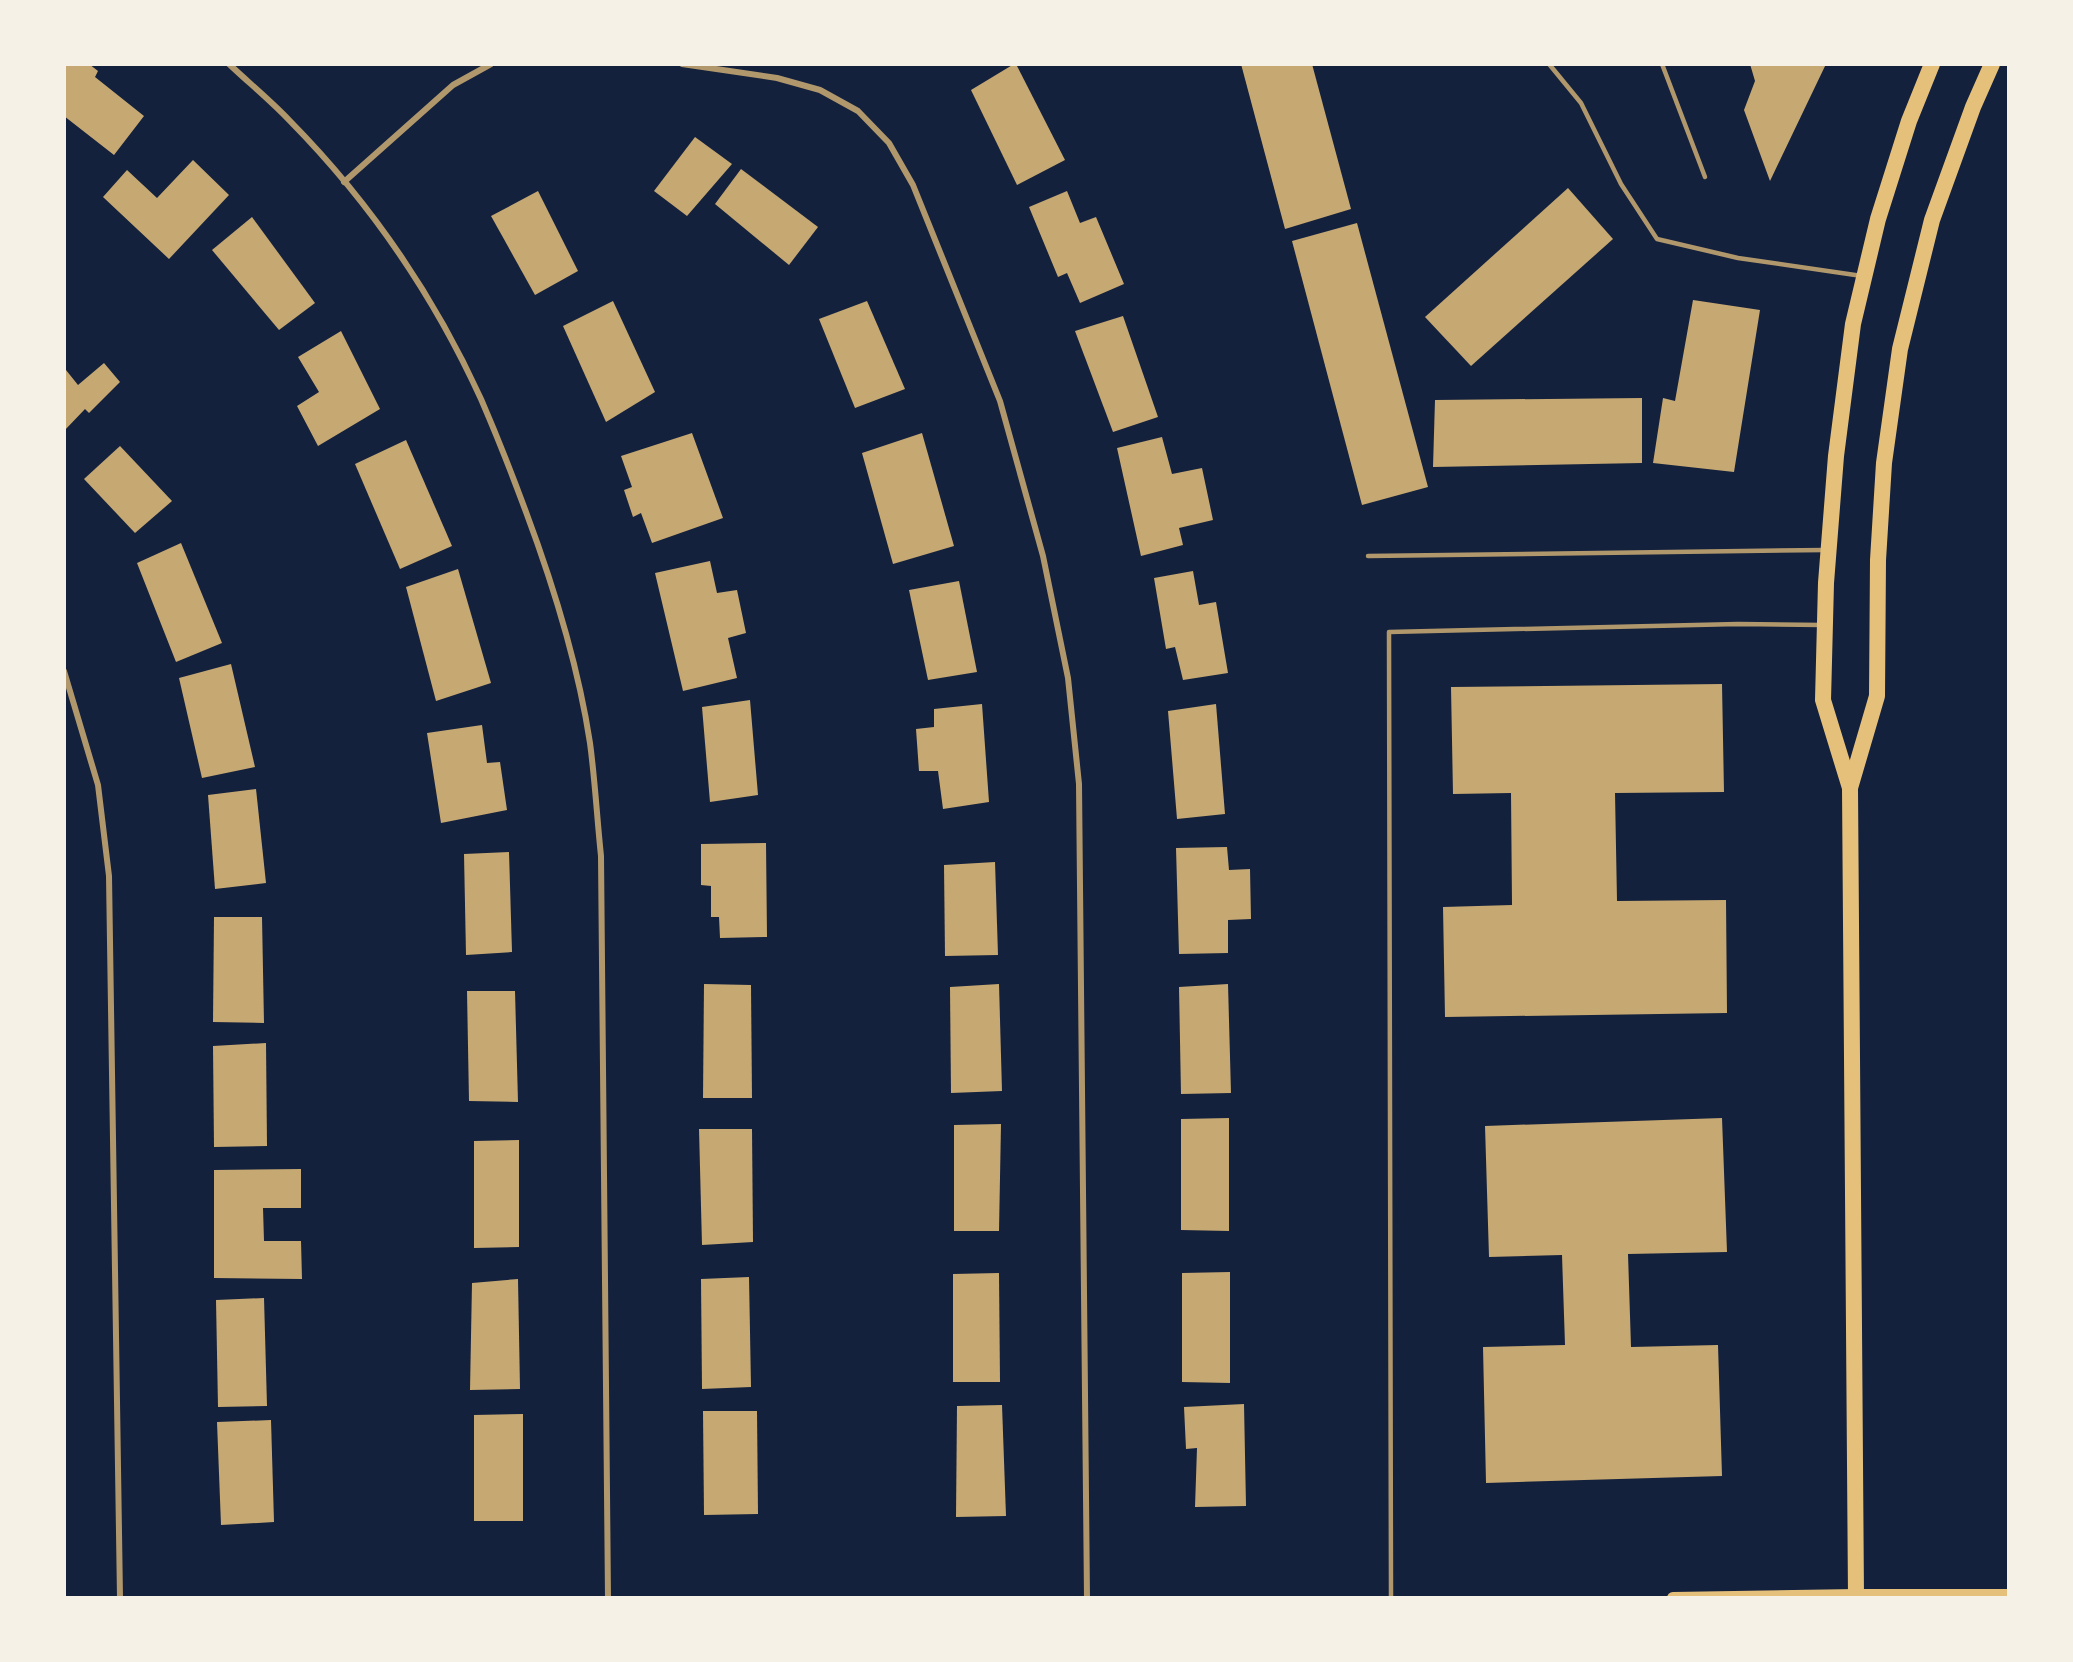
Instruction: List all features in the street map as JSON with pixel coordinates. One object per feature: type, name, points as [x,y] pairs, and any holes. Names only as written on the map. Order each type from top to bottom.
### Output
[{"type":"highway","points":[[1856,1596],[1850,788],[1823,700],[1824,625],[1836,456],[1853,324],[1878,219],[1902,142],[1932,64]]},
{"type":"highway","points":[[1850,788],[1877,696],[1878,560],[1884,463],[1900,349],[1932,220],[1973,107],[1992,64]]},
{"type":"main road","points":[[1673,1598],[2008,1595]]},
{"type":"street","points":[[229,64],[289,120],[344,182],[397,251],[437,315],[480,398],[547,567],[573,663],[590,743],[601,856],[608,1598]]},
{"type":"street","points":[[344,182],[453,85],[491,64]]},
{"type":"street","points":[[682,64],[777,78],[820,90],[858,111],[889,143],[913,184],[1000,401],[1044,556],[1068,678],[1079,784],[1087,1598]]},
{"type":"street","points":[[64,671],[98,785],[109,876],[120,1598]]},
{"type":"lane","points":[[1549,64],[1581,103],[1621,184],[1657,239],[1738,258],[1864,276]]},
{"type":"lane","points":[[1662,64],[1705,177]]},
{"type":"lane","points":[[1368,556],[1828,550]]},
{"type":"lane","points":[[1391,1598],[1389,632],[1738,624],[1824,625]]},
{"type":"building","points":[[64,64],[89,64],[98,71],[95,77],[144,116],[114,155],[64,116]]},
{"type":"building","points":[[1014,64],[1065,160],[1017,185],[971,90]]},
{"type":"building","points":[[1241,64],[1312,64],[1351,209],[1285,229]]},
{"type":"building","points":[[1750,64],[1826,64],[1770,181],[1744,110],[1755,81]]},
{"type":"building","points":[[695,137],[732,164],[687,216],[654,191]]},
{"type":"building","points":[[193,160],[229,195],[169,259],[103,197],[127,170],[157,198]]},
{"type":"building","points":[[741,169],[818,227],[789,265],[715,204]]},
{"type":"building","points":[[1568,188],[1613,239],[1471,366],[1425,317]]},
{"type":"building","points":[[538,191],[578,271],[535,295],[491,216]]},
{"type":"building","points":[[1067,191],[1080,223],[1096,217],[1124,284],[1080,303],[1067,273],[1058,277],[1029,207]]},
{"type":"building","points":[[252,217],[315,303],[279,330],[212,250]]},
{"type":"building","points":[[1357,223],[1428,487],[1362,505],[1292,241]]},
{"type":"building","points":[[1693,300],[1760,310],[1734,472],[1653,463],[1663,398],[1675,401]]},
{"type":"building","points":[[613,301],[655,392],[606,422],[563,326]]},
{"type":"building","points":[[867,301],[905,389],[855,408],[819,319]]},
{"type":"building","points":[[1123,316],[1158,417],[1113,432],[1075,331]]},
{"type":"building","points":[[341,331],[380,409],[318,446],[297,406],[319,392],[298,357]]},
{"type":"building","points":[[104,363],[120,382],[89,413],[85,409],[64,431],[64,371],[66,370],[78,385]]},
{"type":"building","points":[[1642,398],[1642,463],[1433,467],[1435,400]]},
{"type":"building","points":[[692,433],[723,518],[652,543],[641,513],[633,517],[624,490],[632,487],[621,456]]},
{"type":"building","points":[[922,433],[954,546],[893,564],[862,453]]},
{"type":"building","points":[[1162,437],[1172,474],[1202,468],[1213,520],[1179,528],[1183,545],[1141,556],[1117,448]]},
{"type":"building","points":[[406,440],[452,546],[400,569],[355,464]]},
{"type":"building","points":[[120,446],[172,501],[135,533],[84,479]]},
{"type":"building","points":[[181,543],[222,643],[176,662],[137,563]]},
{"type":"building","points":[[710,561],[717,593],[737,590],[746,633],[728,638],[737,678],[683,691],[655,573]]},
{"type":"building","points":[[458,569],[491,683],[436,701],[406,587]]},
{"type":"building","points":[[1193,571],[1199,605],[1216,602],[1228,673],[1183,680],[1175,647],[1166,649],[1154,578]]},
{"type":"building","points":[[959,581],[977,672],[928,680],[909,590]]},
{"type":"building","points":[[231,664],[255,767],[202,778],[179,678]]},
{"type":"building","points":[[1722,684],[1724,792],[1615,793],[1617,901],[1726,900],[1727,1013],[1445,1017],[1443,907],[1512,905],[1511,793],[1453,794],[1451,687]]},
{"type":"building","points":[[750,700],[758,795],[710,802],[702,707]]},
{"type":"building","points":[[982,704],[989,802],[943,809],[938,771],[919,771],[916,729],[934,727],[934,709]]},
{"type":"building","points":[[1216,704],[1225,814],[1177,819],[1168,711]]},
{"type":"building","points":[[482,725],[487,763],[500,762],[507,810],[441,823],[427,733]]},
{"type":"building","points":[[256,789],[266,883],[215,889],[208,795]]},
{"type":"building","points":[[766,843],[767,937],[720,938],[719,917],[711,917],[711,886],[701,885],[701,844]]},
{"type":"building","points":[[1227,847],[1229,870],[1250,869],[1251,919],[1228,920],[1228,953],[1179,954],[1176,848]]},
{"type":"building","points":[[509,852],[512,952],[466,955],[464,854]]},
{"type":"building","points":[[995,862],[998,955],[945,956],[944,865]]},
{"type":"building","points":[[214,917],[262,917],[264,1023],[213,1022]]},
{"type":"building","points":[[704,984],[751,985],[752,1098],[703,1098]]},
{"type":"building","points":[[999,984],[1002,1091],[951,1093],[950,987]]},
{"type":"building","points":[[1228,984],[1231,1093],[1181,1094],[1179,987]]},
{"type":"building","points":[[467,991],[515,991],[518,1102],[469,1101]]},
{"type":"building","points":[[266,1043],[267,1146],[214,1147],[213,1046]]},
{"type":"building","points":[[1229,1118],[1229,1231],[1181,1230],[1181,1119]]},
{"type":"building","points":[[1722,1118],[1727,1252],[1628,1254],[1631,1347],[1718,1345],[1722,1476],[1486,1483],[1483,1347],[1565,1345],[1562,1255],[1489,1257],[1485,1126]]},
{"type":"building","points":[[1001,1124],[999,1231],[954,1231],[954,1125]]},
{"type":"building","points":[[699,1129],[752,1129],[753,1242],[702,1245]]},
{"type":"building","points":[[519,1140],[519,1247],[474,1248],[474,1141]]},
{"type":"building","points":[[301,1169],[301,1208],[263,1208],[264,1241],[301,1241],[302,1279],[214,1278],[214,1170]]},
{"type":"building","points":[[1230,1272],[1230,1383],[1182,1382],[1182,1273]]},
{"type":"building","points":[[999,1273],[1000,1382],[953,1382],[953,1274]]},
{"type":"building","points":[[749,1277],[751,1387],[702,1389],[701,1279]]},
{"type":"building","points":[[518,1279],[520,1389],[470,1390],[472,1283]]},
{"type":"building","points":[[264,1298],[267,1406],[218,1407],[216,1300]]},
{"type":"building","points":[[1244,1404],[1246,1506],[1195,1507],[1197,1448],[1186,1449],[1184,1407]]},
{"type":"building","points":[[1002,1405],[1006,1516],[956,1517],[957,1406]]},
{"type":"building","points":[[703,1411],[757,1411],[758,1514],[704,1515]]},
{"type":"building","points":[[523,1414],[523,1521],[474,1521],[474,1415]]},
{"type":"building","points":[[271,1420],[274,1522],[221,1525],[217,1422]]}]
